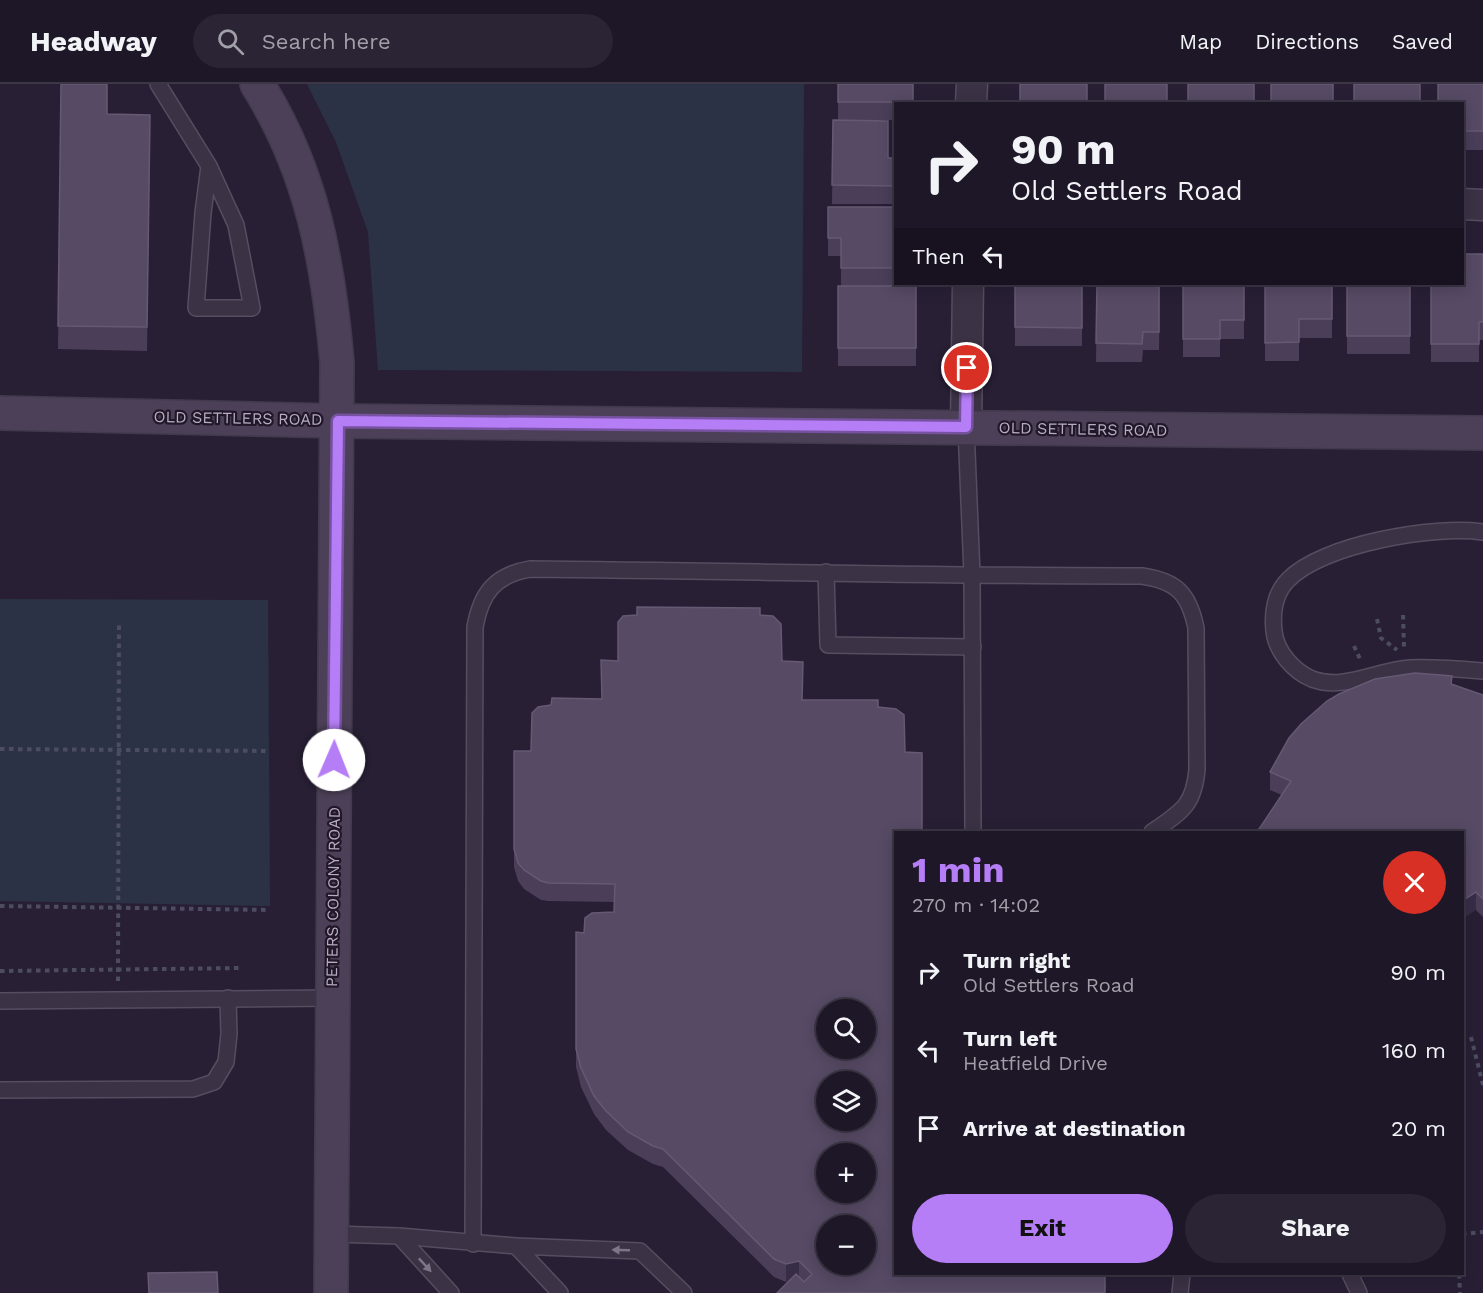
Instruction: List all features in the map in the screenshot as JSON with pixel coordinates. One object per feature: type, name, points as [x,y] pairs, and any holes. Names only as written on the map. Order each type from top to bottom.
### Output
[{"type":"main road","name":"PETERS COLONY ROAD","points":[[257,84],[287,138],[314,211],[322,243],[337,362],[331,1293]]},
{"type":"main road","name":"OLD SETTLERS ROAD","points":[[0,413],[338,421],[1483,433]]},
{"type":"street","points":[[971,102],[972,84]]},
{"type":"street","points":[[1464,204],[1483,205]]},
{"type":"street","points":[[966,427],[968,285]]},
{"type":"lane","points":[[158,84],[209,166],[236,225],[252,308],[196,308],[209,166]]},
{"type":"lane","points":[[966,427],[972,575],[973,831]]},
{"type":"lane","points":[[1483,532],[1471,530],[1422,533],[1344,550],[1301,568],[1286,581],[1277,598],[1272,617],[1274,637],[1282,654],[1295,669],[1312,679],[1333,683],[1408,668],[1483,671]]},
{"type":"lane","points":[[473,1244],[475,627],[478,608],[487,592],[500,580],[516,571],[530,569],[1158,578],[1181,591],[1193,612],[1196,628],[1196,785],[1186,807],[1153,831]]},
{"type":"lane","points":[[826,572],[828,645],[973,647]]},
{"type":"lane","points":[[0,1090],[193,1089],[214,1082],[226,1062],[230,1034],[228,998]]},
{"type":"lane","points":[[0,1001],[332,998]]},
{"type":"lane","points":[[331,1234],[399,1236],[473,1244],[640,1251],[684,1293]]},
{"type":"lane","points":[[399,1236],[452,1293]]},
{"type":"lane","points":[[516,1246],[560,1293]]},
{"type":"lane","points":[[1180,1293],[1182,1275]]},
{"type":"lane","points":[[1350,1275],[1359,1293]]},
{"type":"path","points":[[1388,652],[1405,647],[1403,615]]},
{"type":"path","points":[[118,999],[120,623]]},
{"type":"path","points":[[1354,646],[1360,660],[1369,657]]},
{"type":"path","points":[[0,749],[269,751]]},
{"type":"path","points":[[0,906],[270,910]]},
{"type":"path","points":[[0,971],[242,969]]},
{"type":"path","points":[[1471,1037],[1483,1085]]},
{"type":"path","points":[[1464,1234],[1483,1232]]},
{"type":"path","points":[[1459,1275],[1460,1293]]},
{"type":"shaded area","points":[[307,84],[804,84],[802,372],[378,370],[368,232],[336,142]]},
{"type":"shaded area","points":[[0,599],[268,600],[270,906],[0,901]]},
{"type":"building","points":[[61,84],[107,84],[107,114],[150,115],[147,327],[58,326]]},
{"type":"building","points":[[838,84],[913,84],[913,102],[838,102]]},
{"type":"building","points":[[1020,84],[1087,84],[1087,102],[1020,102]]},
{"type":"building","points":[[1105,84],[1167,84],[1167,102],[1105,102]]},
{"type":"building","points":[[1188,84],[1254,84],[1254,102],[1188,102]]},
{"type":"building","points":[[1271,84],[1333,84],[1333,102],[1271,102]]},
{"type":"building","points":[[1354,84],[1420,84],[1420,102],[1354,102]]},
{"type":"building","points":[[1438,84],[1483,84],[1483,131],[1464,131],[1464,102],[1438,102]]},
{"type":"building","points":[[833,120],[888,121],[888,158],[894,158],[894,186],[832,185]]},
{"type":"building","points":[[828,207],[893,207],[894,268],[841,268],[841,238],[828,238]]},
{"type":"building","points":[[1464,254],[1483,254],[1483,322],[1479,322],[1479,344],[1431,344],[1431,285],[1464,285]]},
{"type":"building","points":[[1015,285],[1082,285],[1082,328],[1015,327]]},
{"type":"building","points":[[1097,285],[1159,285],[1159,332],[1143,332],[1142,344],[1096,343]]},
{"type":"building","points":[[1183,285],[1244,285],[1244,320],[1220,320],[1220,339],[1183,339]]},
{"type":"building","points":[[1265,285],[1332,285],[1332,319],[1299,319],[1299,342],[1265,343]]},
{"type":"building","points":[[1347,285],[1410,285],[1410,336],[1347,336]]},
{"type":"building","points":[[838,286],[916,286],[916,348],[838,348]]},
{"type":"building","points":[[637,607],[760,608],[760,615],[773,616],[781,624],[782,661],[803,662],[802,700],[878,700],[878,707],[896,709],[904,715],[905,752],[922,753],[922,831],[894,831],[894,1275],[1105,1275],[1105,1293],[777,1293],[796,1274],[804,1282],[812,1274],[799,1261],[786,1264],[774,1259],[663,1149],[628,1132],[594,1096],[581,1068],[576,1049],[576,932],[584,933],[585,918],[592,913],[614,912],[615,884],[548,883],[524,870],[518,863],[514,849],[514,751],[531,751],[532,713],[538,707],[551,705],[552,698],[602,699],[601,660],[618,661],[618,622],[623,616],[637,615]]},
{"type":"building","points":[[1415,673],[1452,676],[1451,684],[1483,695],[1483,899],[1476,892],[1464,900],[1464,831],[1258,831],[1291,781],[1270,772],[1289,738],[1327,701],[1375,679]]},
{"type":"building","points":[[217,1272],[218,1293],[149,1293],[148,1273]]},
{"type":"route","points":[[334,760],[338,421],[966,427],[967,368]]}]
